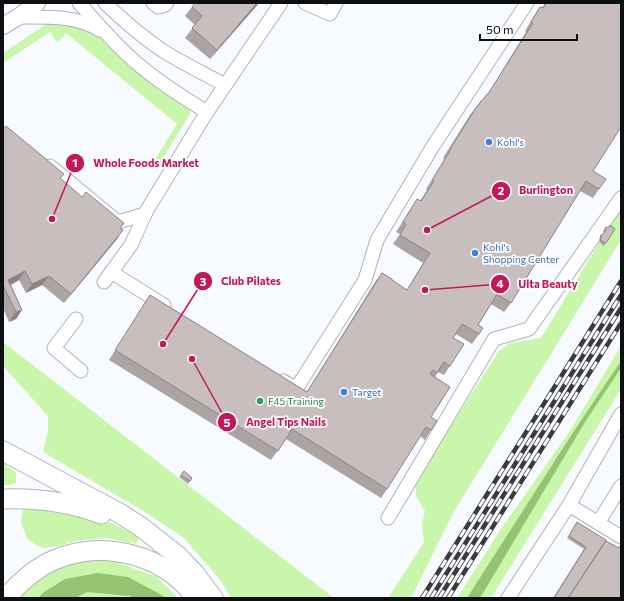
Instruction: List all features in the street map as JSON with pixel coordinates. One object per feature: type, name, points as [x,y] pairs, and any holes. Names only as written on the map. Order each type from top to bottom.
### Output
[{"type":"highway","points":[[3,451],[121,514],[141,527],[178,556],[195,574],[213,598]]},
{"type":"highway","points":[[3,499],[36,499],[78,506],[120,522],[161,542]]},
{"type":"highway","points":[[6,598],[26,578],[53,561],[68,555],[100,550],[134,555],[158,564],[178,578],[196,598]]},
{"type":"main road","points":[[3,26],[37,3]]},
{"type":"lane","points":[[79,3],[107,34],[138,64],[207,112]]},
{"type":"lane","points":[[105,3],[145,38],[167,53],[225,85]]},
{"type":"lane","points":[[153,3],[158,7],[165,5],[166,3]]},
{"type":"lane","points":[[104,282],[131,245],[145,214],[207,112],[280,3]]},
{"type":"lane","points":[[305,3],[330,14],[336,3]]},
{"type":"lane","points":[[276,376],[296,389],[365,280],[378,240],[433,146],[527,3]]},
{"type":"lane","points":[[18,17],[72,19],[94,27],[107,34]]},
{"type":"lane","points":[[39,157],[118,222],[145,214]]},
{"type":"lane","points":[[388,518],[494,339],[529,329],[621,198]]},
{"type":"lane","points":[[112,272],[171,310]]},
{"type":"lane","points":[[76,319],[54,348],[81,371]]},
{"type":"lane","points":[[508,598],[616,433],[621,414]]},
{"type":"lane","points":[[598,523],[621,486]]},
{"type":"lane","points":[[569,505],[621,537]]},
{"type":"green space","points":[[57,21],[91,29],[122,58],[153,83],[189,108],[190,114],[158,166],[153,163],[177,124],[66,33],[58,41],[55,40],[50,32],[3,63],[3,53],[45,25]]},
{"type":"green space","points":[[621,207],[621,240],[453,513],[411,598],[388,598],[424,542],[422,524],[425,511],[416,496],[415,482],[499,351],[510,343],[541,338]]},
{"type":"green space","points":[[3,342],[334,598],[231,598],[221,581],[184,538],[148,514],[43,452],[48,431],[48,416],[3,366]]},
{"type":"green space","points":[[621,346],[621,389],[491,598],[457,598],[501,529],[570,431]]},
{"type":"green space","points":[[621,361],[621,368],[585,422],[480,598],[467,598],[572,434]]},
{"type":"green space","points":[[3,463],[16,473],[16,483],[3,485]]},
{"type":"green space","points":[[53,507],[103,519],[139,536],[136,544],[107,538],[75,541],[60,546],[44,548],[36,545],[27,538],[21,523],[23,508]]},
{"type":"green space","points":[[108,559],[157,577],[178,598],[21,598],[26,590],[65,563]]},
{"type":"green space","points":[[98,573],[128,577],[166,598],[133,598],[130,596],[87,592],[75,598],[38,598],[44,592],[65,579]]},
{"type":"building","points":[[195,3],[257,3],[217,50],[192,28],[202,16],[192,7]]},
{"type":"building","name":"Kohl's Shopping Center","points":[[546,3],[621,3],[621,127],[593,171],[606,179],[599,189],[586,181],[511,303],[497,294],[478,325],[483,328],[479,334],[462,324],[453,338],[464,344],[450,366],[444,362],[437,373],[433,370],[430,374],[450,387],[431,417],[437,421],[431,430],[426,427],[387,489],[292,429],[278,451],[115,350],[150,295],[307,392],[382,273],[407,290],[430,253],[400,235],[406,224],[403,222],[417,199],[421,201],[434,181],[432,180],[450,149],[477,106],[488,94],[533,23],[531,22],[540,7],[543,8]]},
{"type":"building","points":[[6,126],[64,174],[60,178],[82,197],[86,192],[124,223],[120,228],[123,230],[71,294],[49,276],[32,284],[25,271],[8,280],[22,310],[16,312],[3,285],[3,129]]},
{"type":"building","points":[[610,225],[615,229],[606,243],[600,240],[602,237],[600,236],[602,234],[603,235],[606,227],[608,228]]},
{"type":"building","points":[[184,471],[192,478],[190,481],[181,475]]},
{"type":"building","points":[[577,522],[606,540],[568,598],[554,598],[586,547],[569,536]]},
{"type":"building","points":[[606,541],[619,548],[621,545],[621,598],[568,598]]},
{"type":"railway","points":[[422,598],[621,281]]},
{"type":"railway","points":[[431,598],[621,295]]},
{"type":"railway","points":[[439,598],[621,308]]},
{"type":"railway","points":[[448,598],[621,323]]},
{"type":"place","name":"Kohl's","points":[[489,142]]},
{"type":"place","name":"Whole Foods Market","points":[[52,219]]},
{"type":"place","name":"Burlington","points":[[427,230]]},
{"type":"place","name":"Kohl's Shopping Center","points":[[475,253]]},
{"type":"place","name":"Ulta Beauty","points":[[425,290]]},
{"type":"place","name":"Club Pilates","points":[[163,344]]},
{"type":"place","name":"Angel Tips Nails","points":[[192,359]]},
{"type":"place","name":"Target","points":[[344,392]]},
{"type":"place","name":"F45 Training","points":[[260,401]]}]
